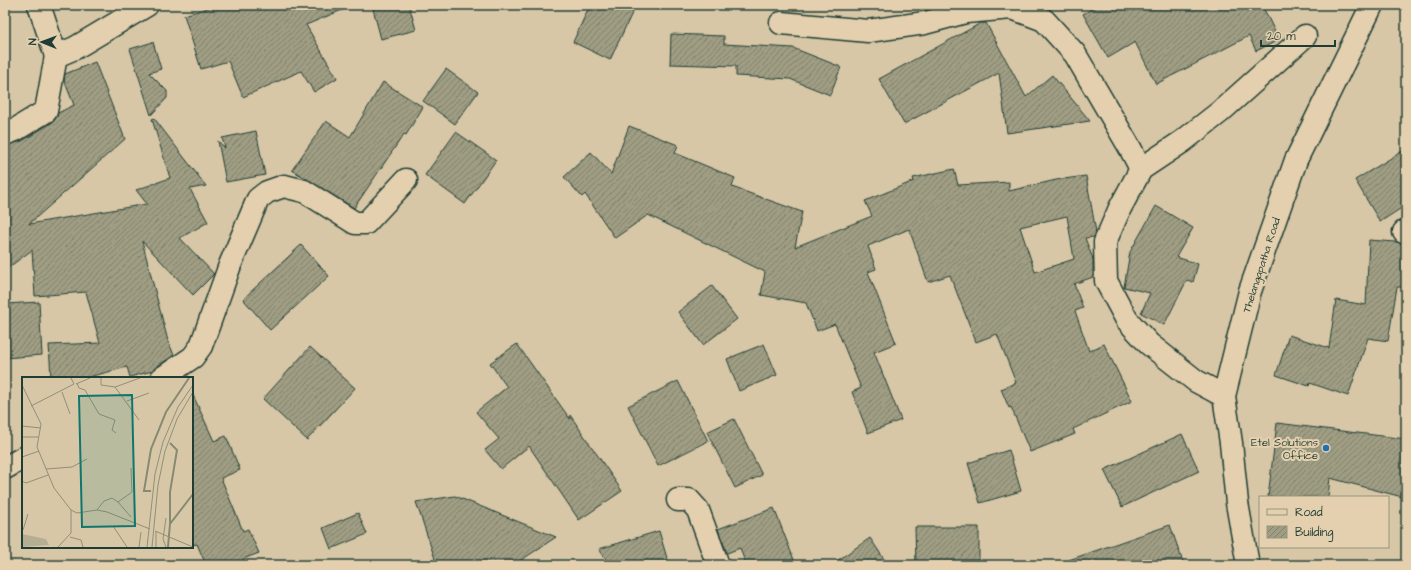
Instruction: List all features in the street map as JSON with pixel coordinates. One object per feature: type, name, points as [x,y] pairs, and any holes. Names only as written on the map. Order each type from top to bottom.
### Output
[{"type":"street","points":[[5,134],[15,130],[46,111],[56,56],[39,5]]},
{"type":"street","points":[[56,56],[76,48],[147,5]]},
{"type":"street","name":"Thelangapatha Road","points":[[1248,565],[1237,503],[1231,443],[1224,396],[1250,291],[1296,160],[1372,5]]},
{"type":"street","points":[[781,23],[868,31],[925,24],[966,12],[1012,8],[1044,20],[1074,54],[1141,169]]},
{"type":"street","points":[[1224,396],[1196,381],[1148,344],[1127,320],[1106,281],[1105,242],[1120,208],[1141,169],[1183,141],[1220,112],[1305,36]]},
{"type":"street","points":[[163,377],[193,357],[201,346],[230,265],[258,199],[267,192],[284,186],[304,190],[355,223],[366,223],[406,180]]},
{"type":"street","points":[[5,468],[22,459]]},
{"type":"street","points":[[678,500],[689,500],[698,510],[718,565]]},
{"type":"building","points":[[218,5],[354,5],[306,25],[337,78],[314,92],[301,71],[243,97],[228,61],[201,69],[184,15]]},
{"type":"building","points":[[372,5],[409,5],[416,30],[381,39]]},
{"type":"building","points":[[590,5],[620,5],[633,11],[610,60],[573,42]]},
{"type":"building","points":[[1099,5],[1262,5],[1279,40],[1256,51],[1249,36],[1156,84],[1135,42],[1108,58],[1083,14]]},
{"type":"building","points":[[981,23],[986,23],[1026,97],[1052,75],[1090,121],[1007,133],[999,73],[904,124],[879,79]]},
{"type":"building","points":[[671,34],[724,36],[724,44],[793,48],[841,67],[830,95],[790,79],[736,76],[736,66],[670,64]]},
{"type":"building","points":[[153,42],[161,69],[149,73],[167,91],[167,98],[151,115],[130,49]]},
{"type":"building","points":[[95,62],[125,139],[29,224],[147,204],[136,190],[170,178],[152,119],[154,118],[206,186],[190,189],[208,222],[180,238],[214,274],[193,295],[142,241],[168,341],[174,355],[152,371],[130,377],[127,367],[89,377],[51,377],[49,345],[100,343],[86,292],[35,296],[32,250],[5,270],[5,146],[22,141],[53,122],[58,113],[74,105],[64,80],[65,74]]},
{"type":"building","points":[[446,69],[478,92],[455,124],[423,101]]},
{"type":"building","points":[[383,82],[423,107],[406,135],[404,134],[354,208],[292,170],[326,121],[350,137]]},
{"type":"building","points":[[629,126],[678,145],[675,153],[735,178],[732,187],[802,212],[795,247],[872,216],[865,201],[914,181],[913,178],[954,169],[958,185],[1009,182],[1009,191],[1056,180],[1086,176],[1096,232],[1094,237],[1085,238],[1093,259],[1093,277],[1074,284],[1083,308],[1075,311],[1089,351],[1104,344],[1132,401],[1073,429],[1075,434],[1030,452],[1011,407],[1009,408],[1001,389],[1016,383],[997,334],[976,342],[950,275],[928,282],[909,229],[868,246],[876,269],[868,272],[896,343],[874,352],[901,420],[868,433],[852,392],[861,388],[835,324],[817,331],[806,303],[761,295],[765,272],[648,215],[615,238],[585,194],[582,197],[564,177],[591,152],[611,174]],"holes":[[[1067,216],[1074,259],[1035,272],[1020,227]]]},
{"type":"building","points":[[256,131],[265,175],[226,182],[218,141],[225,148],[222,138]]},
{"type":"building","points":[[456,132],[496,160],[465,204],[425,175]]},
{"type":"building","points":[[1406,149],[1406,205],[1380,222],[1355,180]]},
{"type":"building","points":[[1156,206],[1193,228],[1176,257],[1198,264],[1193,282],[1187,280],[1164,325],[1141,313],[1150,293],[1124,287],[1130,252]]},
{"type":"building","points":[[1369,240],[1404,244],[1403,287],[1397,287],[1388,341],[1368,338],[1348,396],[1310,383],[1309,386],[1276,375],[1289,335],[1329,348],[1336,300],[1366,305]]},
{"type":"building","points":[[301,245],[329,276],[270,330],[243,299]]},
{"type":"building","points":[[712,286],[737,319],[703,345],[678,312]]},
{"type":"building","points":[[39,302],[42,355],[5,358],[5,304]]},
{"type":"building","points":[[517,344],[570,419],[570,415],[622,491],[579,520],[529,446],[501,469],[485,450],[499,439],[476,412],[507,387],[490,363]]},
{"type":"building","points":[[764,344],[777,375],[739,391],[727,359]]},
{"type":"building","points":[[310,347],[355,388],[307,440],[263,399]]},
{"type":"building","points":[[678,381],[708,441],[658,466],[628,406]]},
{"type":"building","points":[[193,395],[214,441],[226,436],[240,470],[221,478],[243,531],[248,529],[259,553],[243,559],[245,565],[206,565],[197,544],[193,545]]},
{"type":"building","points":[[734,419],[762,475],[735,488],[707,432]]},
{"type":"building","points":[[1277,423],[1406,439],[1406,498],[1330,478],[1328,496],[1268,496]]},
{"type":"building","points":[[1182,434],[1199,471],[1122,507],[1104,470]]},
{"type":"building","points":[[1009,450],[1021,491],[980,503],[968,463]]},
{"type":"building","points":[[455,496],[556,537],[514,565],[437,565],[416,502]]},
{"type":"building","points":[[774,508],[796,565],[746,565],[740,548],[727,553],[718,529]]},
{"type":"building","points":[[358,513],[367,534],[331,549],[323,528]]},
{"type":"building","points":[[1170,525],[1184,565],[1063,565],[1063,562]]},
{"type":"building","points":[[915,527],[979,527],[979,565],[916,565]]},
{"type":"building","points":[[659,531],[669,565],[610,565],[599,549]]},
{"type":"building","points":[[870,538],[888,565],[831,565]]},
{"type":"place","name":"Etel Solutions Office","points":[[1326,448]]}]
